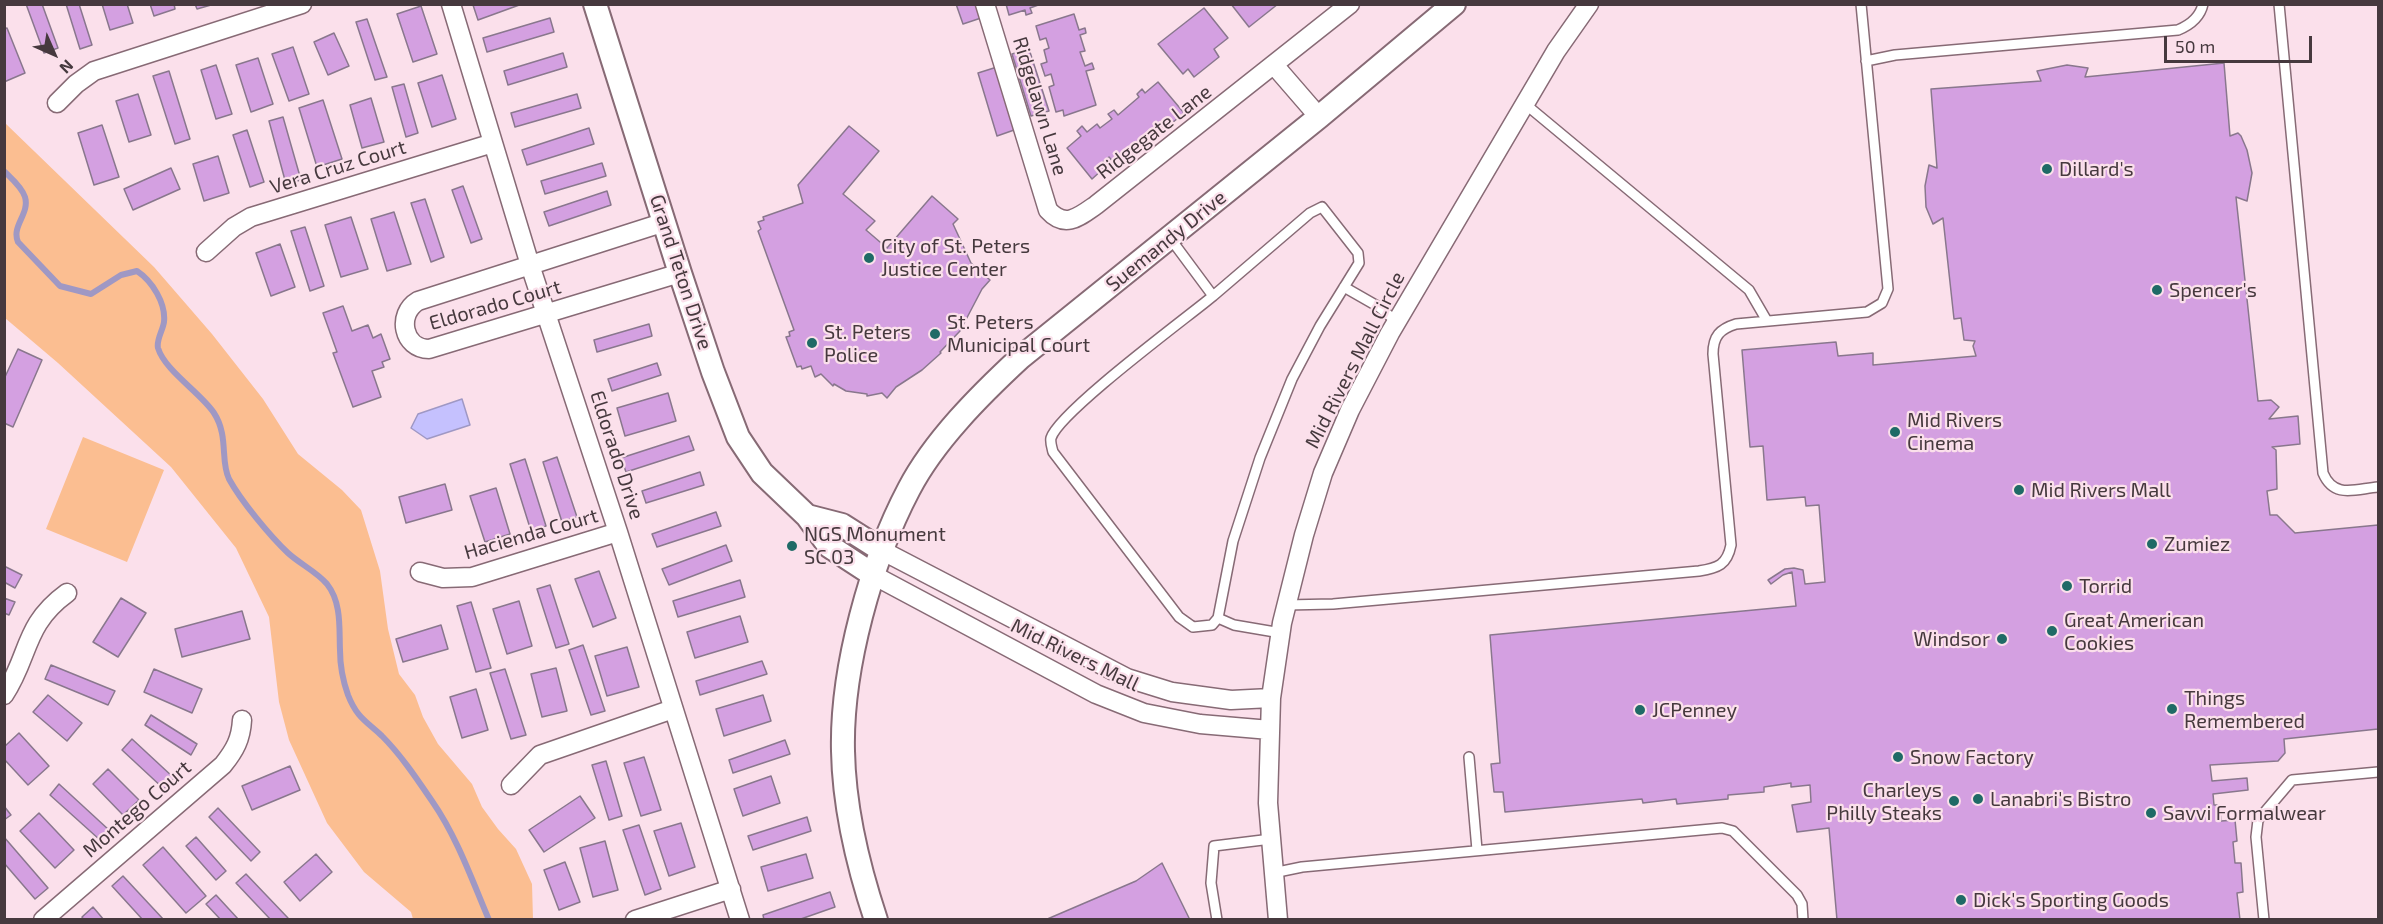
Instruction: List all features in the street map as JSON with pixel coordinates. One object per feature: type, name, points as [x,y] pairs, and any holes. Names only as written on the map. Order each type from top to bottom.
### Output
[{"type":"street","points":[[57,103],[94,70],[302,4]]},
{"type":"street","name":"Eldorado Drive","points":[[452,4],[530,265],[618,532],[740,920]]},
{"type":"street","name":"Grand Teton Drive","points":[[595,4],[680,273],[713,372],[738,437],[762,473],[807,516],[829,546],[875,576]]},
{"type":"street","name":"Ridgelawn Lane","points":[[985,4],[1048,210],[1055,218]]},
{"type":"street","name":"Ridgegate Lane","points":[[1055,218],[1064,221],[1081,215],[1096,205],[1350,4]]},
{"type":"street","name":"Suemandy Drive","points":[[876,920],[867,895],[850,814],[845,786],[843,740],[847,692],[859,621],[883,551],[909,488],[963,415],[987,389],[1058,327],[1319,117],[1454,4]]},
{"type":"street","name":"Mid Rivers Mall Circle","points":[[1278,920],[1268,803],[1271,698],[1286,605],[1323,473],[1350,410],[1397,322],[1524,103],[1589,4]]},
{"type":"street","points":[[1274,64],[1319,117]]},
{"type":"street","name":"Vera Cruz Court","points":[[206,252],[234,226],[251,217],[493,143]]},
{"type":"street","name":"Eldorado Court","points":[[665,222],[418,301],[407,310],[404,324],[406,332],[414,344],[421,349],[429,349],[680,273]]},
{"type":"street","name":"Grand Teton Drive","points":[[807,516],[842,525],[883,551]]},
{"type":"street","name":"Hacienda Court","points":[[420,572],[443,578],[472,577],[618,532]]},
{"type":"street","name":"Mid Rivers Mall","points":[[883,551],[1127,678],[1172,692],[1231,700],[1271,698]]},
{"type":"street","name":"Mid Rivers Mall","points":[[875,576],[1096,694],[1144,712],[1200,724],[1270,730]]},
{"type":"street","points":[[4,695],[42,615],[67,593]]},
{"type":"street","points":[[511,785],[540,755],[673,709]]},
{"type":"street","name":"Montego Court","points":[[43,920],[223,765],[235,750],[242,720]]},
{"type":"street","points":[[635,920],[731,889]]},
{"type":"lane","points":[[1286,605],[1333,604],[1699,572],[1723,565],[1731,545],[1713,354],[1715,338],[1721,330],[1736,324],[1858,313],[1876,308],[1885,298],[1888,289],[1861,4]]},
{"type":"lane","points":[[1866,61],[1903,54],[2178,30],[2188,26],[2197,18],[2203,4]]},
{"type":"lane","points":[[2279,4],[2323,473],[2327,482],[2336,490],[2379,487]]},
{"type":"lane","points":[[1524,103],[1749,290],[1767,321]]},
{"type":"lane","points":[[1322,207],[1358,253],[1359,263],[1292,379],[1260,458],[1233,541],[1218,618],[1212,625],[1193,627],[1179,617],[1053,452],[1051,439],[1060,424],[1085,400],[1213,296],[1310,213],[1322,207]]},
{"type":"lane","points":[[1170,238],[1213,296]]},
{"type":"lane","points":[[1344,286],[1379,307],[1397,322]]},
{"type":"lane","points":[[1218,618],[1234,625],[1281,633]]},
{"type":"lane","points":[[1469,758],[1477,850]]},
{"type":"lane","points":[[2264,920],[2256,837],[2258,820],[2292,780],[2379,772]]},
{"type":"lane","points":[[1273,873],[1302,867],[1722,828],[1733,831],[1797,895],[1802,904],[1803,920]]},
{"type":"lane","points":[[1217,920],[1211,883],[1214,846],[1271,839]]},
{"type":"shaded area","points":[[5,123],[154,267],[212,334],[263,399],[298,454],[342,490],[361,510],[380,571],[388,629],[399,674],[415,695],[423,717],[438,744],[472,784],[482,807],[516,849],[532,884],[533,919],[413,919],[411,912],[364,872],[327,823],[289,740],[279,702],[269,617],[236,548],[171,467],[58,363],[5,318]]},
{"type":"shaded area","points":[[462,399],[470,425],[427,439],[411,428],[418,414]]},
{"type":"shaded area","points":[[83,437],[164,470],[127,562],[46,529]]},
{"type":"building","points":[[26,4],[42,4],[58,48],[44,53]]},
{"type":"building","points":[[66,4],[79,4],[92,45],[80,49]]},
{"type":"building","points":[[102,4],[127,4],[133,23],[110,30]]},
{"type":"building","points":[[150,4],[174,4],[175,9],[154,16]]},
{"type":"building","points":[[195,4],[211,4],[211,5],[197,9]]},
{"type":"building","points":[[522,4],[478,20],[473,5]]},
{"type":"building","points":[[956,4],[977,4],[981,18],[963,24]]},
{"type":"building","points":[[1006,4],[1041,4],[1030,8],[1032,13],[1026,15],[1025,10],[1009,15]]},
{"type":"building","points":[[1231,4],[1278,4],[1249,27]]},
{"type":"building","points":[[421,6],[437,54],[413,62],[397,14]]},
{"type":"building","points":[[1204,8],[1228,38],[1214,49],[1219,57],[1194,77],[1188,69],[1183,74],[1158,44]]},
{"type":"building","points":[[1074,14],[1079,30],[1085,28],[1086,33],[1080,35],[1085,51],[1080,52],[1085,66],[1092,63],[1094,69],[1086,71],[1096,105],[1064,116],[1063,110],[1056,112],[1049,87],[1054,85],[1051,74],[1045,76],[1041,64],[1047,62],[1044,50],[1049,48],[1046,38],[1040,40],[1036,26]]},
{"type":"building","points":[[550,18],[554,32],[487,52],[483,38]]},
{"type":"building","points":[[367,19],[387,77],[375,80],[356,22]]},
{"type":"building","points":[[7,28],[25,73],[4,82],[4,29]]},
{"type":"building","points":[[334,33],[349,66],[328,75],[314,42]]},
{"type":"building","points":[[293,47],[309,94],[289,101],[272,54]]},
{"type":"building","points":[[1029,49],[1049,111],[1031,116],[1012,54]]},
{"type":"building","points":[[563,53],[567,67],[508,85],[504,71]]},
{"type":"building","points":[[258,58],[273,104],[251,112],[236,65]]},
{"type":"building","name":"Mid Rivers Mall","points":[[2224,63],[2230,136],[2238,133],[2241,136],[2252,173],[2247,201],[2236,197],[2258,401],[2271,400],[2279,407],[2269,419],[2298,416],[2300,444],[2272,447],[2276,450],[2277,489],[2267,491],[2270,515],[2277,515],[2295,533],[2378,525],[2378,729],[2284,739],[2285,753],[2278,761],[2210,765],[2212,781],[2247,778],[2248,790],[2213,794],[2214,805],[2220,805],[2221,821],[2235,820],[2237,841],[2233,842],[2235,863],[2241,863],[2243,892],[2237,893],[2240,920],[1837,920],[1829,828],[1797,832],[1792,805],[1811,802],[1810,785],[1791,787],[1791,783],[1764,787],[1764,792],[1728,795],[1728,799],[1677,804],[1676,799],[1643,803],[1642,799],[1505,812],[1503,792],[1494,792],[1491,764],[1500,763],[1490,635],[1796,606],[1792,572],[1783,575],[1771,584],[1768,580],[1785,569],[1794,568],[1803,570],[1805,584],[1825,582],[1819,505],[1806,506],[1805,497],[1767,500],[1763,446],[1750,447],[1742,350],[1836,342],[1838,356],[1873,353],[1873,365],[1976,356],[1973,346],[1975,341],[1964,340],[1961,318],[1954,319],[1943,218],[1933,224],[1926,207],[1925,186],[1929,165],[1937,168],[1931,89],[2041,81],[2037,71],[2067,65],[2088,68],[2085,77]]},
{"type":"building","points":[[216,65],[232,114],[216,119],[201,70]]},
{"type":"building","points":[[997,67],[1017,129],[997,136],[978,73]]},
{"type":"building","points":[[169,71],[190,139],[175,144],[153,76]]},
{"type":"building","points":[[442,75],[456,119],[432,127],[418,83]]},
{"type":"building","points":[[1158,82],[1184,113],[1172,123],[1168,118],[1159,125],[1163,129],[1144,145],[1140,140],[1132,147],[1135,151],[1126,159],[1121,154],[1113,162],[1109,157],[1099,165],[1103,169],[1092,179],[1067,148],[1081,136],[1077,131],[1082,126],[1087,132],[1097,124],[1100,128],[1112,119],[1108,114],[1114,110],[1118,115],[1139,97],[1137,94],[1142,89],[1145,93]]},
{"type":"building","points":[[404,84],[418,133],[406,137],[392,87]]},
{"type":"building","points":[[138,94],[151,135],[129,142],[116,101]]},
{"type":"building","points":[[577,94],[581,108],[515,127],[511,113]]},
{"type":"building","points":[[371,98],[384,142],[362,148],[350,105]]},
{"type":"building","points":[[323,100],[342,159],[317,167],[299,108]]},
{"type":"building","points":[[283,117],[301,180],[286,184],[269,121]]},
{"type":"building","points":[[102,125],[119,177],[94,185],[78,133]]},
{"type":"building","name":"City of St. Peters Justice Center","points":[[849,126],[879,151],[843,194],[875,221],[866,230],[887,248],[932,196],[958,219],[953,224],[971,263],[990,280],[982,289],[960,331],[941,353],[922,370],[896,387],[887,398],[882,393],[867,396],[867,394],[846,391],[834,384],[833,386],[821,374],[815,377],[811,366],[802,369],[801,366],[797,367],[786,337],[790,336],[789,332],[794,330],[758,231],[761,229],[758,222],[764,220],[763,217],[803,203],[798,185]]},
{"type":"building","points":[[589,128],[594,144],[527,165],[522,150]]},
{"type":"building","points":[[247,130],[264,182],[250,187],[233,135]]},
{"type":"building","points":[[218,156],[229,193],[204,201],[193,164]]},
{"type":"building","points":[[602,163],[606,176],[545,194],[541,181]]},
{"type":"building","points":[[171,168],[180,189],[133,210],[124,189]]},
{"type":"building","points":[[463,186],[482,239],[471,243],[452,190]]},
{"type":"building","points":[[607,191],[611,205],[549,226],[544,212]]},
{"type":"building","points":[[425,199],[444,257],[431,262],[411,203]]},
{"type":"building","points":[[394,212],[411,264],[387,271],[371,219]]},
{"type":"building","points":[[351,217],[368,269],[341,277],[325,225]]},
{"type":"building","points":[[305,227],[324,286],[310,291],[291,231]]},
{"type":"building","points":[[280,244],[295,287],[271,296],[256,253]]},
{"type":"building","points":[[343,306],[352,331],[368,325],[373,338],[381,334],[390,359],[382,362],[384,367],[372,371],[381,397],[353,407],[333,353],[337,352],[323,313]]},
{"type":"building","points":[[649,324],[652,336],[597,352],[594,340]]},
{"type":"building","points":[[18,349],[42,360],[13,427],[4,423],[4,379]]},
{"type":"building","points":[[657,363],[661,375],[612,391],[608,379]]},
{"type":"building","points":[[668,393],[676,421],[625,436],[617,408]]},
{"type":"building","points":[[689,436],[694,450],[626,472],[621,458]]},
{"type":"building","points":[[557,457],[577,517],[562,522],[543,462]]},
{"type":"building","points":[[525,459],[546,526],[531,531],[510,464]]},
{"type":"building","points":[[700,472],[704,485],[646,503],[642,491]]},
{"type":"building","points":[[445,484],[452,510],[406,523],[399,497]]},
{"type":"building","points":[[496,488],[510,534],[485,542],[470,496]]},
{"type":"building","points":[[716,512],[721,526],[657,547],[652,534]]},
{"type":"building","points":[[726,545],[732,561],[669,585],[662,569]]},
{"type":"building","points":[[4,566],[22,575],[15,588],[4,582]]},
{"type":"building","points":[[599,571],[616,618],[593,627],[575,579]]},
{"type":"building","points":[[740,580],[745,597],[678,617],[673,601]]},
{"type":"building","points":[[550,585],[569,644],[556,648],[537,589]]},
{"type":"building","points":[[4,598],[15,602],[9,615],[4,613]]},
{"type":"building","points":[[121,598],[146,613],[118,657],[93,642]]},
{"type":"building","points":[[519,601],[532,646],[507,654],[493,609]]},
{"type":"building","points":[[471,602],[491,668],[476,672],[457,606]]},
{"type":"building","points":[[242,611],[250,639],[182,657],[175,629]]},
{"type":"building","points":[[740,616],[748,642],[695,658],[687,632]]},
{"type":"building","points":[[441,625],[448,649],[403,662],[396,639]]},
{"type":"building","points":[[583,645],[605,711],[591,715],[569,650]]},
{"type":"building","points":[[627,647],[639,687],[607,696],[595,656]]},
{"type":"building","points":[[762,661],[767,674],[700,695],[696,681]]},
{"type":"building","points":[[51,665],[115,691],[108,705],[45,679]]},
{"type":"building","points":[[556,668],[567,711],[542,717],[531,674]]},
{"type":"building","points":[[154,669],[202,689],[192,713],[144,692]]},
{"type":"building","points":[[505,669],[526,735],[511,739],[490,673]]},
{"type":"building","points":[[476,689],[488,730],[462,738],[450,697]]},
{"type":"building","points":[[48,695],[82,723],[67,741],[33,712]]},
{"type":"building","points":[[763,695],[771,721],[724,736],[716,709]]},
{"type":"building","points":[[151,715],[197,744],[191,755],[145,725]]},
{"type":"building","points":[[19,733],[49,766],[28,785],[4,759],[4,747]]},
{"type":"building","points":[[132,739],[174,778],[164,789],[122,750]]},
{"type":"building","points":[[785,740],[790,754],[733,773],[729,760]]},
{"type":"building","points":[[644,757],[661,810],[641,816],[624,763]]},
{"type":"building","points":[[606,761],[622,816],[609,820],[592,765]]},
{"type":"building","points":[[290,766],[300,790],[252,810],[242,786]]},
{"type":"building","points":[[108,769],[139,800],[123,815],[93,784]]},
{"type":"building","points":[[771,776],[780,803],[743,816],[734,789]]},
{"type":"building","points":[[59,784],[109,830],[100,840],[50,795]]},
{"type":"building","points":[[580,796],[595,818],[544,852],[529,830]]},
{"type":"building","points":[[4,806],[11,815],[4,820]]},
{"type":"building","points":[[218,808],[260,852],[251,861],[209,817]]},
{"type":"building","points":[[39,813],[74,850],[55,868],[20,831]]},
{"type":"building","points":[[807,817],[811,831],[753,850],[748,836]]},
{"type":"building","points":[[681,823],[695,867],[669,876],[654,831]]},
{"type":"building","points":[[639,825],[661,889],[645,895],[623,830]]},
{"type":"building","points":[[4,837],[48,888],[35,899],[4,863]]},
{"type":"building","points":[[196,837],[226,871],[216,880],[186,846]]},
{"type":"building","points":[[605,841],[618,890],[593,897],[580,848]]},
{"type":"building","points":[[163,847],[206,896],[186,913],[143,865]]},
{"type":"building","points":[[316,854],[332,872],[300,901],[284,882]]},
{"type":"building","points":[[806,854],[813,878],[768,891],[761,867]]},
{"type":"building","points":[[565,862],[580,902],[559,910],[544,870]]},
{"type":"building","points":[[1162,863],[1190,920],[1045,920],[1136,881]]},
{"type":"building","points":[[246,874],[288,918],[287,920],[271,920],[236,883]]},
{"type":"building","points":[[123,876],[164,920],[143,920],[112,886]]},
{"type":"building","points":[[830,892],[835,907],[798,920],[764,920],[763,915]]},
{"type":"building","points":[[216,895],[239,920],[221,920],[206,904]]},
{"type":"building","points":[[93,907],[104,920],[84,920],[82,917]]},
{"type":"waterway","points":[[4,171],[19,186],[25,197],[25,209],[16,236],[18,242],[60,286],[91,294],[121,275],[137,271],[157,293],[164,315],[158,345],[162,357],[214,413],[223,439],[226,472],[256,518],[281,546],[323,580],[332,591],[339,616],[342,673],[351,703],[362,718],[402,759],[441,815],[464,859],[489,920]]},
{"type":"place","name":"Dillard's","points":[[2047,169]]},
{"type":"place","name":"City of St. Peters Justice Center","points":[[869,258]]},
{"type":"place","name":"Spencer's","points":[[2157,290]]},
{"type":"place","name":"St. Peters Municipal Court","points":[[935,334]]},
{"type":"place","name":"St. Peters Police","points":[[812,343]]},
{"type":"place","name":"Mid Rivers Cinema","points":[[1895,432]]},
{"type":"place","name":"Mid Rivers Mall","points":[[2019,490]]},
{"type":"place","name":"Zumiez","points":[[2152,544]]},
{"type":"place","name":"NGS Monument SC 03","points":[[792,546]]},
{"type":"place","name":"Torrid","points":[[2067,586]]},
{"type":"place","name":"Great American Cookies","points":[[2052,631]]},
{"type":"place","name":"Windsor","points":[[2002,639]]},
{"type":"place","name":"Things Remembered","points":[[2172,709]]},
{"type":"place","name":"JCPenney","points":[[1640,710]]},
{"type":"place","name":"Snow Factory","points":[[1898,757]]},
{"type":"place","name":"Lanabri's Bistro","points":[[1978,799]]},
{"type":"place","name":"Charleys Philly Steaks","points":[[1954,801]]},
{"type":"place","name":"Savvi Formalwear","points":[[2151,813]]},
{"type":"place","name":"Dick's Sporting Goods","points":[[1961,900]]}]
